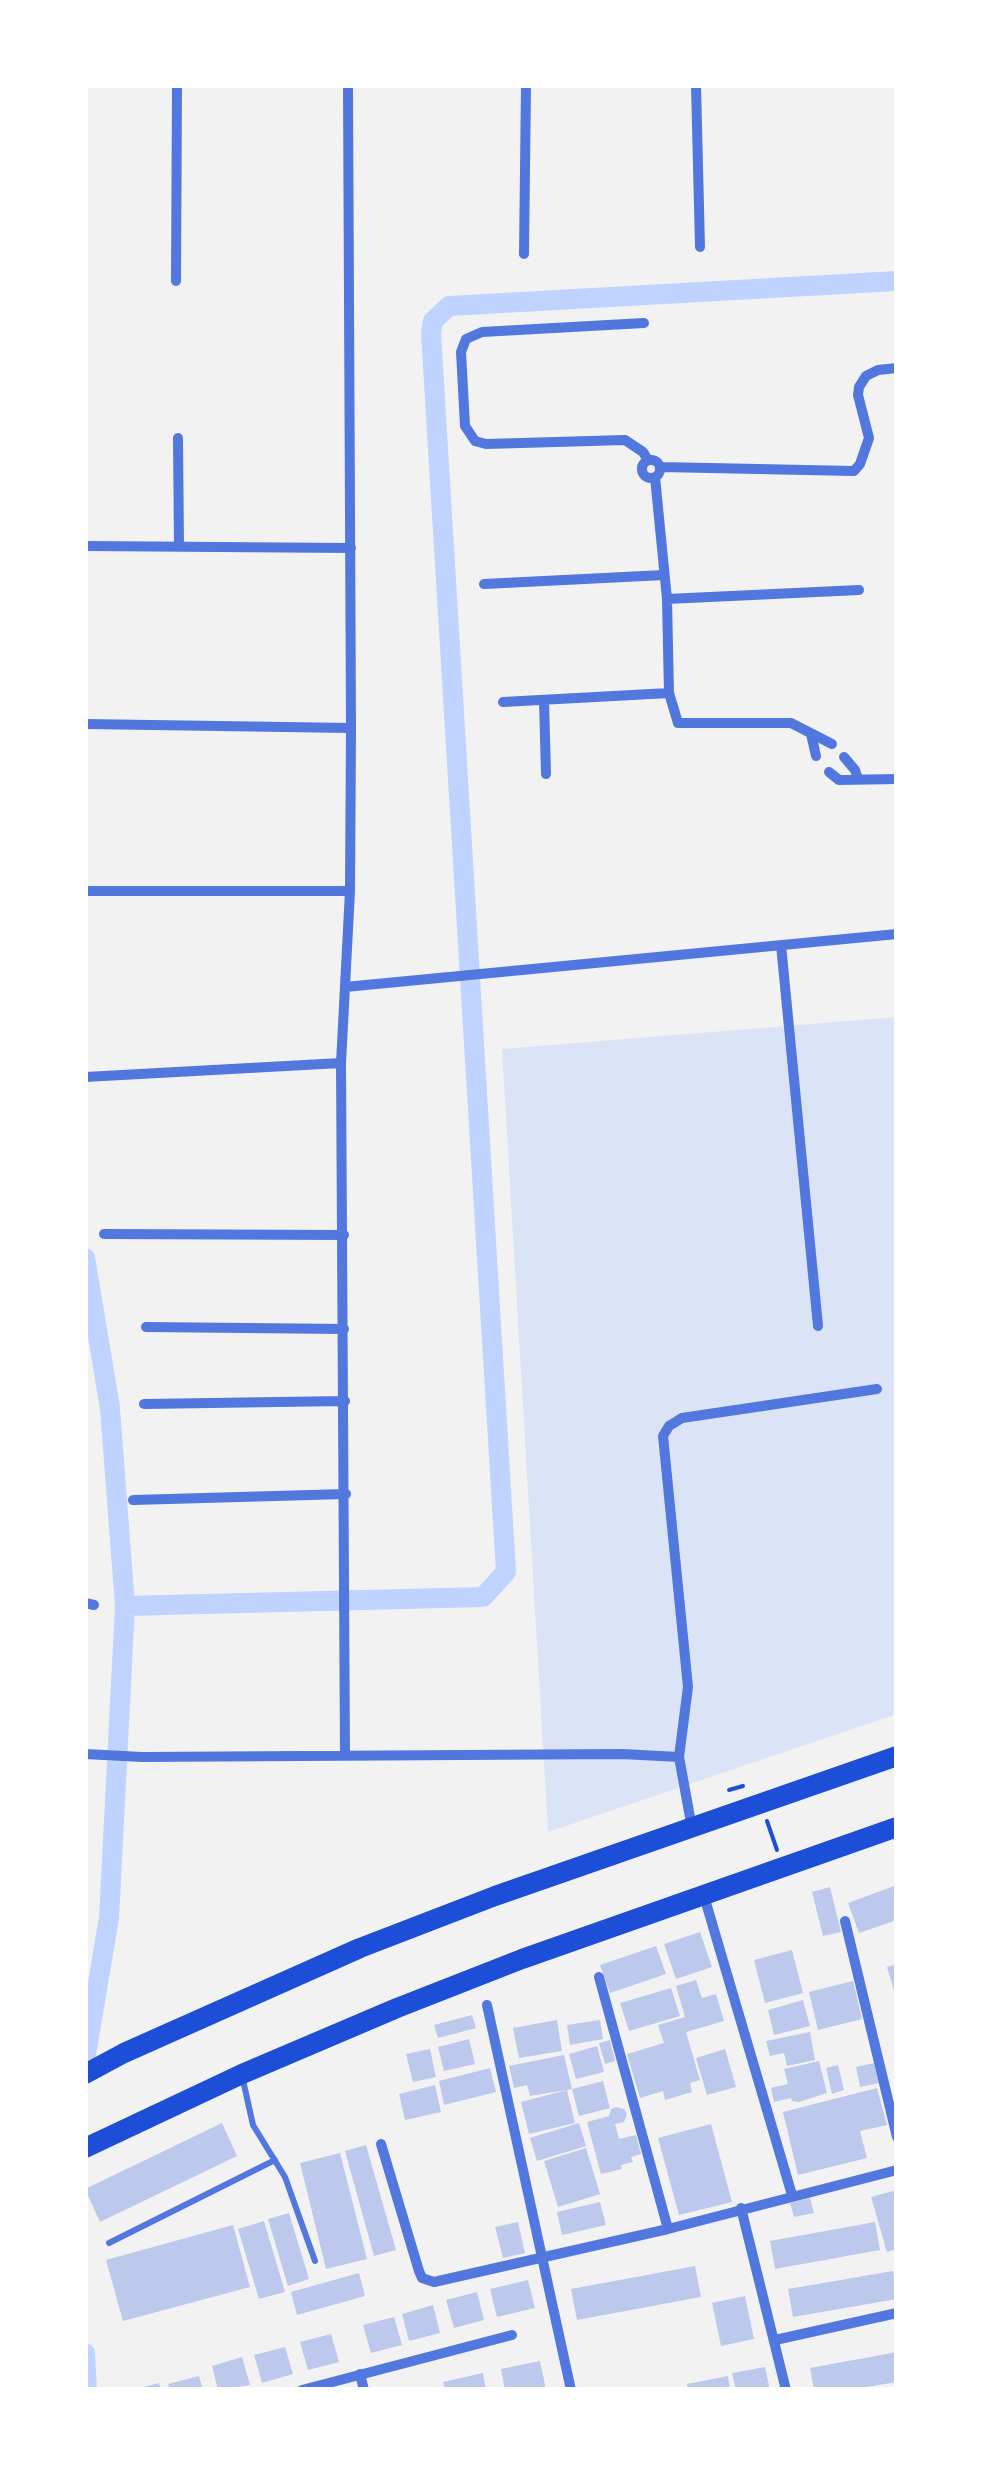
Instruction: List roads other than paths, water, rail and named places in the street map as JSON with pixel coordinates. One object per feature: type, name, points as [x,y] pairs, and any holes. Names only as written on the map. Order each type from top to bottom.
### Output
[{"type":"main road","points":[[85,2074],[360,1948],[495,1896],[897,1756]]},
{"type":"main road","points":[[85,2148],[242,2074],[522,1958],[897,1828]]},
{"type":"street","points":[[176,281],[177,85]]},
{"type":"street","points":[[346,1756],[341,1063],[350,891],[348,85]]},
{"type":"street","points":[[524,254],[526,85]]},
{"type":"street","points":[[696,85],[700,247]]},
{"type":"street","points":[[644,323],[482,332],[466,339],[461,352],[465,426],[475,441],[486,444],[624,440],[648,460],[642,472],[854,471],[869,438],[858,395],[860,386],[866,376],[878,370],[897,368]]},
{"type":"street","points":[[178,438],[179,547]]},
{"type":"street","points":[[658,472],[667,599],[668,693],[678,722],[790,722],[832,744]]},
{"type":"street","points":[[85,546],[351,548]]},
{"type":"street","points":[[484,584],[664,575]]},
{"type":"street","points":[[667,599],[860,590]]},
{"type":"street","points":[[503,702],[668,693]]},
{"type":"street","points":[[544,700],[546,774]]},
{"type":"street","points":[[85,724],[351,728]]},
{"type":"street","points":[[811,734],[816,756]]},
{"type":"street","points":[[844,756],[858,779]]},
{"type":"street","points":[[829,772],[839,780],[897,779]]},
{"type":"street","points":[[85,891],[350,891]]},
{"type":"street","points":[[345,987],[897,934]]},
{"type":"street","points":[[781,945],[818,1326]]},
{"type":"street","points":[[85,1076],[341,1063]]},
{"type":"street","points":[[104,1234],[344,1234]]},
{"type":"street","points":[[146,1328],[344,1329]]},
{"type":"street","points":[[692,1829],[679,1757],[688,1687],[663,1436],[669,1426],[682,1418],[876,1388]]},
{"type":"street","points":[[144,1404],[345,1401]]},
{"type":"street","points":[[133,1500],[346,1494]]},
{"type":"street","points":[[89,1754],[679,1757]]},
{"type":"street","points":[[704,1896],[792,2195]]},
{"type":"street","points":[[845,1921],[897,2137]]},
{"type":"street","points":[[599,1977],[668,2229]]},
{"type":"street","points":[[487,2005],[571,2390]]},
{"type":"street","points":[[382,2144],[422,2278],[434,2282],[668,2229],[897,2170]]},
{"type":"street","points":[[741,2208],[786,2390]]},
{"type":"street","points":[[775,2340],[897,2313]]},
{"type":"street","points":[[302,2390],[512,2335]]},
{"type":"street","points":[[360,2374],[364,2390]]},
{"type":"lane","points":[[242,2074],[253,2125],[285,2177],[315,2261]]},
{"type":"lane","points":[[109,2242],[275,2160]]},
{"type":"waterway","points":[[125,1606],[483,1597],[506,1572],[433,321],[449,306],[897,281]]},
{"type":"waterway","points":[[85,1258],[110,1408],[125,1606],[109,1918],[85,2060]]},
{"type":"waterway","points":[[85,2353],[87,2390]]}]
